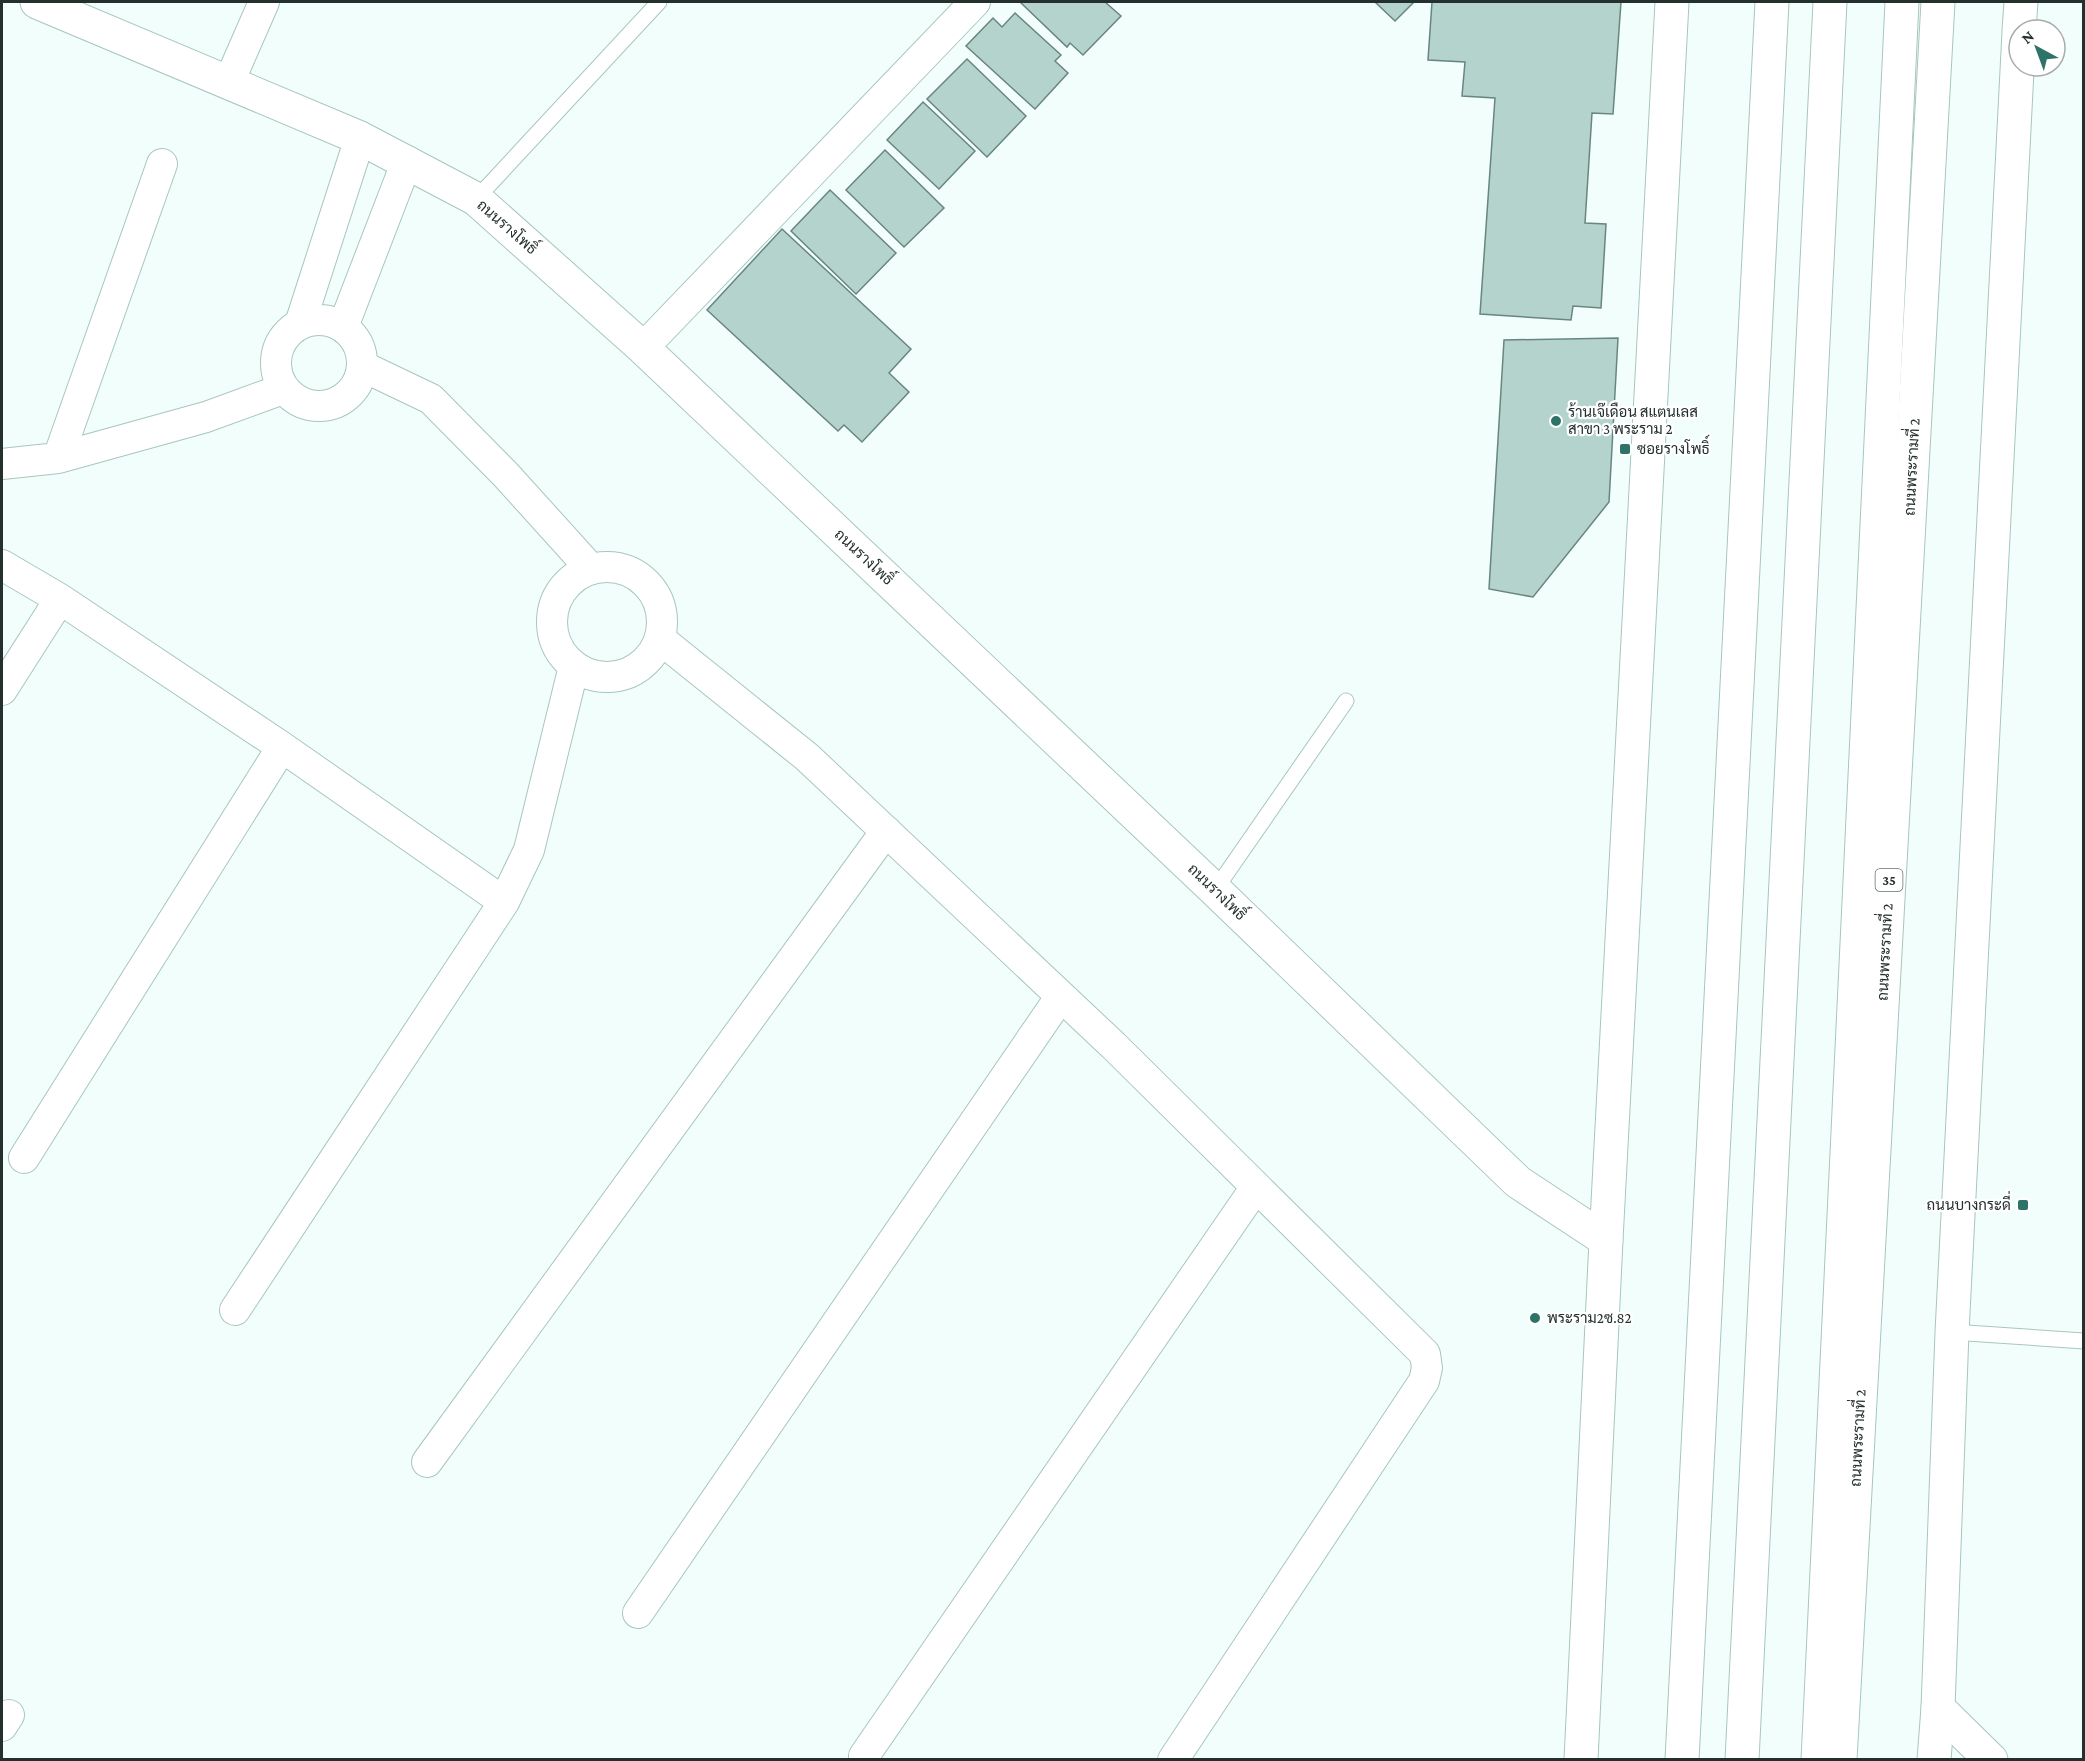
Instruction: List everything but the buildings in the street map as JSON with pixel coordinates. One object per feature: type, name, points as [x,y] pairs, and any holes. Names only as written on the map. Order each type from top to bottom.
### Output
[{"type":"main road","name":"ถนนรางโพธิ์","points":[[38,2],[360,138],[476,199],[643,348],[1215,890],[1518,1182],[1606,1240]]},
{"type":"main road","points":[[1581,1760],[1606,1240],[1672,2]]},
{"type":"main road","points":[[1682,1760],[1772,2]]},
{"type":"main road","points":[[1742,1760],[1830,2]]},
{"type":"main road","points":[[1818,1760],[1902,2]]},
{"type":"main road","name":"ถนนพระรามที่ 2","points":[[1840,1760],[1938,2]]},
{"type":"main road","points":[[2019,18],[2020,2]]},
{"type":"main road","points":[[1934,1760],[1938,1708],[1952,1332],[2017,78]]},
{"type":"main road","points":[[1938,1708],[1991,1760]]},
{"type":"street","points":[[229,82],[264,2]]},
{"type":"street","points":[[643,348],[975,2]]},
{"type":"street","points":[[300,324],[360,138]]},
{"type":"street","points":[[343,327],[407,161]]},
{"type":"street","points":[[58,458],[162,164]]},
{"type":"street","points":[[314,320],[329,321],[343,327],[354,337],[361,351],[362,366],[359,381],[350,393],[338,402],[323,407],[308,406],[294,399],[284,389],[277,375],[275,360],[279,345],[287,333],[300,324],[314,320]]},
{"type":"street","points":[[362,366],[431,399],[506,475],[591,569]]},
{"type":"street","points":[[2,464],[58,458],[206,417],[284,389]]},
{"type":"street","points":[[2,565],[60,599],[282,747],[504,902]]},
{"type":"street","points":[[608,566],[625,569],[641,577],[653,589],[661,605],[663,622],[660,639],[652,655],[639,667],[624,675],[606,678],[589,675],[574,666],[561,654],[554,639],[552,621],[554,604],[563,588],[575,576],[591,569],[608,566]]},
{"type":"street","points":[[2,690],[60,599]]},
{"type":"street","points":[[660,639],[807,757],[1060,996],[1425,1354],[1427,1368],[1424,1381],[1173,1760]]},
{"type":"street","points":[[235,1310],[504,902],[529,850],[574,666]]},
{"type":"street","points":[[24,1158],[282,747]]},
{"type":"street","points":[[427,1462],[886,831]]},
{"type":"street","points":[[638,1613],[1060,996]]},
{"type":"street","points":[[864,1755],[1256,1187]]},
{"type":"lane","points":[[476,199],[659,2]]},
{"type":"lane","points":[[1215,890],[1346,701]]},
{"type":"lane","points":[[1952,1332],[2084,1341]]},
{"type":"place","name":"ร้านเจ๊เดือน สแตนเลส สาขา 3 พระราม 2","points":[[1556,421]]},
{"type":"place","name":"ซอยรางโพธิ์","points":[[1625,449]]},
{"type":"place","name":"ถนนบางกระดี่","points":[[2023,1205]]},
{"type":"place","name":"พระราม2ซ.82","points":[[1535,1318]]}]
